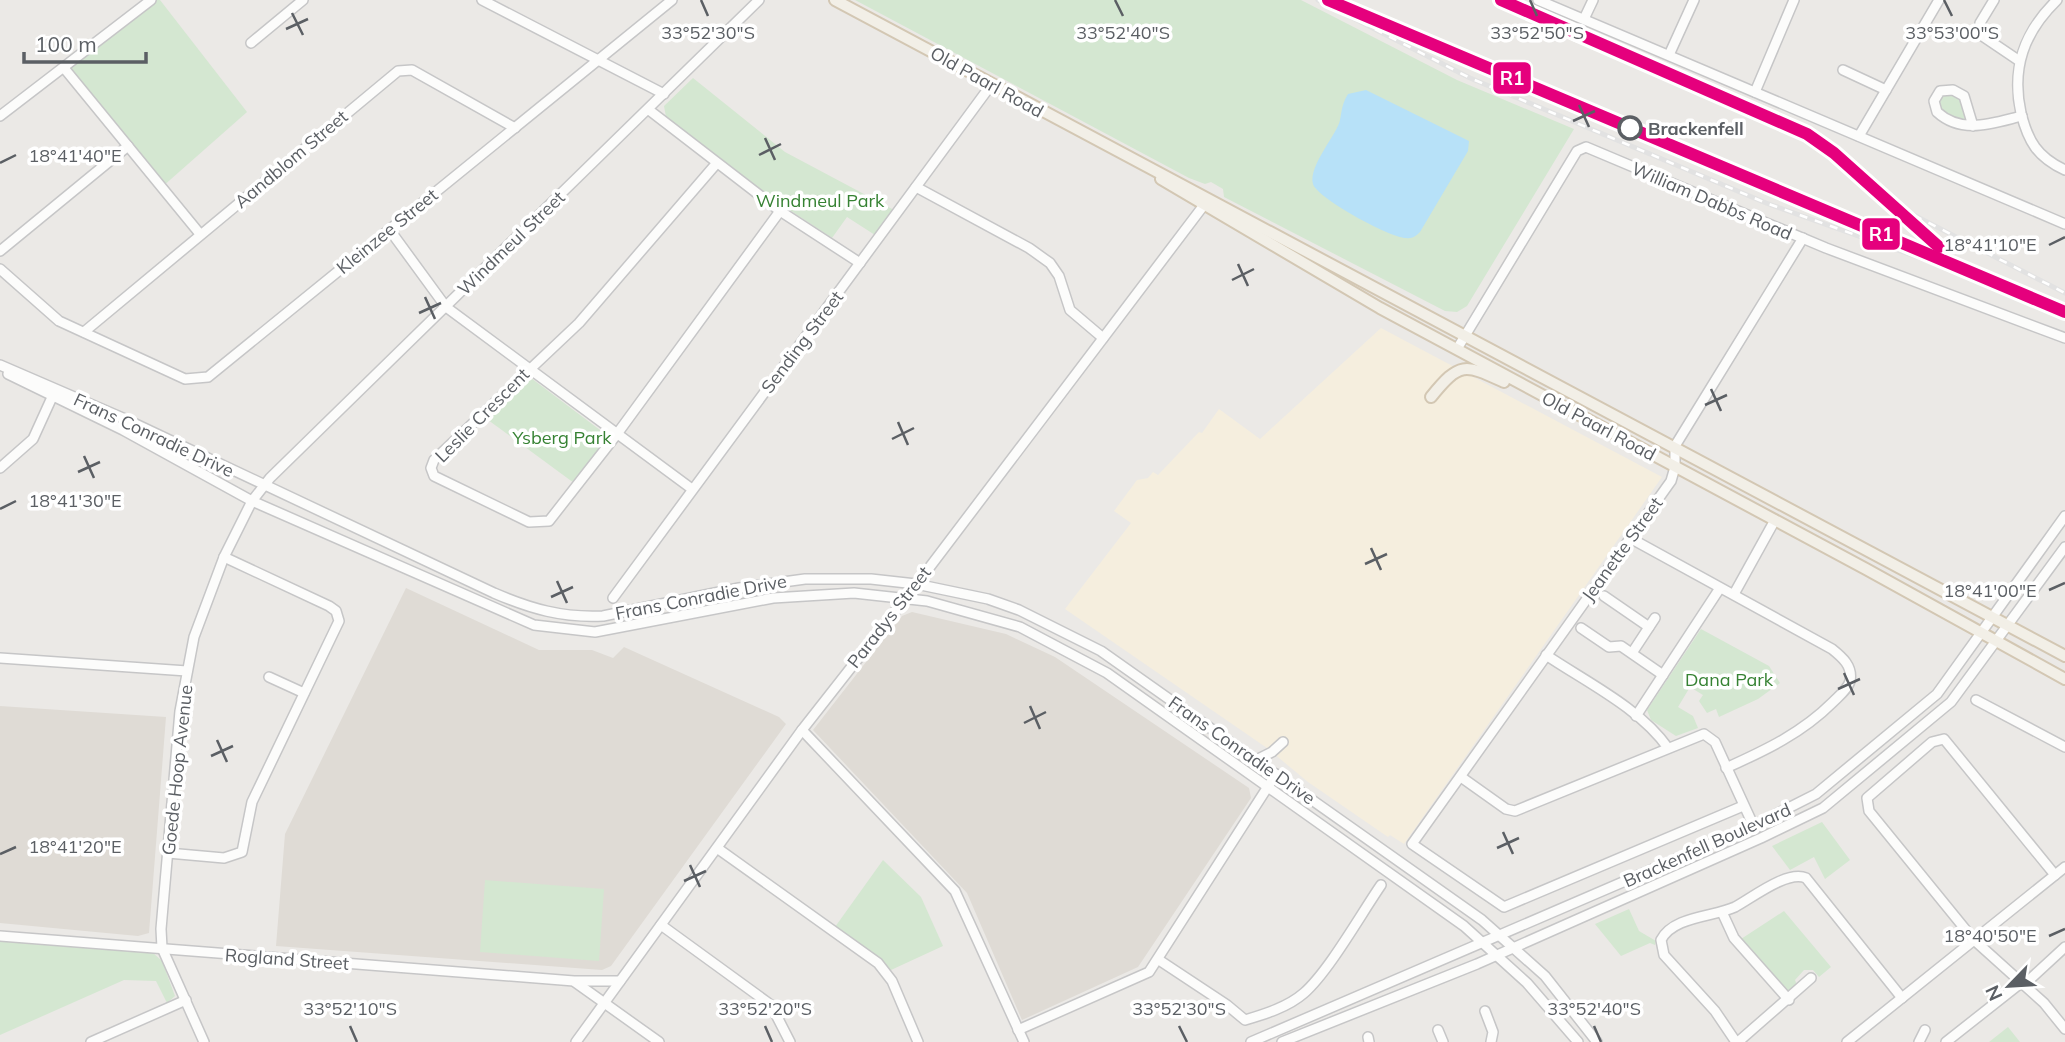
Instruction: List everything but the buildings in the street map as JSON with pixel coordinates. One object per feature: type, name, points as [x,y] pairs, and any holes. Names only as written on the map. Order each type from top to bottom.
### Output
[{"type":"main road","name":"Old Paarl Road","points":[[835,0],[1139,163],[1457,349],[2065,680]]},
{"type":"main road","name":"Old Paarl Road","points":[[1206,201],[1675,446],[2065,656]]},
{"type":"main road","points":[[1431,397],[1450,376],[1472,368],[1540,394]]},
{"type":"street","points":[[0,116],[151,0]]},
{"type":"street","points":[[251,43],[303,0]]},
{"type":"street","points":[[482,0],[505,4],[596,62],[664,94]]},
{"type":"street","name":"Kleinzee Street","points":[[0,269],[51,316],[185,379],[192,381],[208,377],[672,0]]},
{"type":"street","name":"Windmeul Street","points":[[252,501],[262,486],[759,0]]},
{"type":"street","points":[[1538,0],[2065,224]]},
{"type":"street","points":[[1584,19],[1592,0]]},
{"type":"street","points":[[1670,55],[1694,0]]},
{"type":"street","points":[[1755,92],[1794,0]]},
{"type":"street","points":[[1859,136],[1938,0]]},
{"type":"street","points":[[1994,0],[1980,23],[1981,35],[2018,60]]},
{"type":"street","points":[[2057,0],[2038,21],[2018,60],[2016,90],[2022,116],[2036,150],[2045,159],[2064,168]]},
{"type":"street","points":[[64,68],[200,234]]},
{"type":"street","name":"Aandblom Street","points":[[83,332],[398,71],[412,70],[515,128]]},
{"type":"street","points":[[1843,70],[1886,90]]},
{"type":"street","name":"Sending Street","points":[[613,598],[991,85]]},
{"type":"street","points":[[1973,126],[1964,96],[1953,90],[1940,91],[1934,100],[1937,112],[1951,122],[1973,126],[2022,116]]},
{"type":"street","points":[[649,110],[780,211],[860,263]]},
{"type":"street","points":[[0,251],[128,146]]},
{"type":"street","name":"William Dabbs Road","points":[[1457,349],[1581,148],[1586,147],[1803,238],[2065,338]]},
{"type":"street","name":"Leslie Crescent","points":[[716,164],[588,313],[435,460],[431,468],[434,476],[529,522],[545,523],[554,517],[780,211]]},
{"type":"street","points":[[916,187],[1030,248],[1050,263],[1059,276],[1070,310],[1103,338]]},
{"type":"street","name":"Paradys Street","points":[[576,1042],[802,730],[1206,201]]},
{"type":"street","points":[[389,229],[446,307],[692,489]]},
{"type":"street","points":[[1675,446],[1803,238]]},
{"type":"street","name":"Frans Conradie Drive","points":[[0,368],[528,607],[567,616],[625,612],[739,588],[805,579],[916,583],[988,599],[1075,636],[1276,774],[1500,935],[1560,993],[1597,1042]]},
{"type":"street","points":[[0,468],[33,439],[54,393]]},
{"type":"street","name":"Frans Conradie Drive","points":[[54,393],[252,501],[510,617],[558,630],[580,633],[619,630],[800,595],[854,593],[905,597],[996,618],[1049,640],[1107,673],[1482,943],[1545,1002],[1578,1042]]},
{"type":"street","name":"Jeanette Street","points":[[1675,446],[1675,467],[1671,481],[1412,844],[1504,907],[1743,806]]},
{"type":"street","name":"Goede Hoop Avenue","points":[[204,1042],[162,948],[168,853],[187,671],[194,637],[224,557],[252,501]]},
{"type":"street","name":"Brackenfell Boulevard","points":[[1251,1042],[1753,826],[1816,794],[1928,703],[1950,678],[2065,516]]},
{"type":"street","points":[[1734,594],[1775,520]]},
{"type":"street","points":[[1630,538],[1832,649],[1849,666],[1850,680],[1846,688],[1817,717],[1780,744],[1726,768]]},
{"type":"street","name":"Brackenfell Boulevard","points":[[1282,1042],[1496,954],[1761,838],[1823,808],[1932,719],[1961,690],[2065,547]]},
{"type":"street","points":[[168,853],[223,858],[242,852],[252,802],[337,628],[336,611],[224,557]]},
{"type":"street","points":[[1636,716],[1720,587]]},
{"type":"street","points":[[1604,596],[1649,627]]},
{"type":"street","points":[[1632,653],[1655,618]]},
{"type":"street","points":[[1581,628],[1609,647],[1622,646],[1663,675]]},
{"type":"street","points":[[1546,655],[1636,716],[1658,733],[1668,748]]},
{"type":"street","points":[[0,658],[187,671]]},
{"type":"street","points":[[269,677],[304,693]]},
{"type":"street","points":[[1976,700],[2065,747]]},
{"type":"street","points":[[802,730],[955,891],[1024,1042]]},
{"type":"street","points":[[1461,777],[1507,809],[1515,811],[1699,735],[1710,736],[1761,838]]},
{"type":"street","points":[[2055,875],[1949,744],[1940,739],[1932,742],[1872,791],[1867,805],[1974,940],[2022,983],[2065,1029]]},
{"type":"street","points":[[1256,760],[1272,752],[1283,742]]},
{"type":"street","points":[[1018,1030],[1143,976],[1159,960],[1276,774]]},
{"type":"street","points":[[717,848],[878,963],[892,981],[918,1042]]},
{"type":"street","points":[[1847,1042],[2065,867]]},
{"type":"street","points":[[1811,978],[1789,1000],[1737,1042],[1716,1011],[1685,979],[1661,948],[1662,937],[1670,930],[1711,913],[1722,912],[1796,876],[1806,878],[1902,998]]},
{"type":"street","points":[[1159,960],[1245,1020],[1285,1005],[1306,992],[1381,885]]},
{"type":"street","points":[[1722,912],[1734,938],[1789,1000]]},
{"type":"street","points":[[661,925],[771,1006],[790,1042]]},
{"type":"street","name":"Rogland Street","points":[[0,936],[575,981],[621,981]]},
{"type":"street","points":[[1946,1042],[2065,947]]},
{"type":"street","points":[[575,981],[659,1042]]},
{"type":"street","points":[[91,1042],[186,1000]]},
{"type":"street","points":[[1485,1011],[1493,1032],[1491,1042]]},
{"type":"street","points":[[1438,1030],[1443,1042]]},
{"type":"street","points":[[1919,1042],[1925,1030]]},
{"type":"shaded area","points":[[1381,328],[1662,477],[1404,844],[1390,835],[1388,837],[1308,782],[1267,748],[1065,609],[1131,523],[1114,511],[1137,480],[1148,478],[1153,472],[1158,475],[1199,432],[1202,433],[1219,409],[1260,439]]},
{"type":"shaded area","points":[[406,588],[539,650],[592,650],[613,658],[624,647],[779,717],[786,724],[611,966],[602,970],[276,946],[285,834]]},
{"type":"shaded area","points":[[912,612],[1006,634],[1055,657],[1249,788],[1251,798],[1138,967],[1022,1020],[967,893],[813,730],[902,616]]},
{"type":"shaded area","points":[[0,706],[166,717],[149,933],[138,936],[0,923]]},
{"type":"green space","points":[[151,0],[160,0],[247,112],[162,187],[64,68]]},
{"type":"green space","points":[[855,0],[1301,0],[1457,80],[1574,129],[1467,306],[1457,312],[1445,311],[1224,197],[1223,189],[1211,182],[1205,184],[1189,178]]},
{"type":"green space","name":"Windmeul Park","points":[[693,78],[785,152],[894,210],[875,235],[847,217],[832,238],[776,201],[666,117],[664,106]]},
{"type":"green space","points":[[1948,93],[1962,101],[1967,117],[1962,121],[1939,110],[1940,98]]},
{"type":"green space","name":"Ysberg Park","points":[[531,378],[604,433],[603,444],[574,483],[484,417],[523,380]]},
{"type":"green space","name":"Dana Park","points":[[1701,629],[1769,666],[1780,683],[1758,699],[1719,717],[1716,709],[1707,713],[1699,701],[1703,695],[1690,687],[1678,707],[1693,716],[1698,728],[1676,736],[1651,720],[1647,710]]},
{"type":"green space","points":[[1822,822],[1850,860],[1825,879],[1814,857],[1790,870],[1772,846]]},
{"type":"green space","points":[[883,860],[921,897],[943,946],[891,970],[835,927]]},
{"type":"green space","points":[[485,880],[604,889],[599,961],[480,952]]},
{"type":"green space","points":[[1629,909],[1639,931],[1656,941],[1655,945],[1650,943],[1621,956],[1595,924]]},
{"type":"green space","points":[[1784,911],[1831,967],[1819,977],[1813,970],[1804,970],[1795,980],[1798,988],[1788,993],[1741,939]]},
{"type":"green space","points":[[0,940],[153,953],[162,961],[175,996],[167,1003],[156,981],[124,980],[0,1035]]},
{"type":"green space","points":[[2008,1027],[2020,1042],[1989,1042]]},
{"type":"water","points":[[1366,90],[1469,141],[1468,151],[1420,232],[1412,238],[1385,232],[1355,216],[1327,198],[1313,184],[1315,168],[1338,126],[1348,94]]},
{"type":"railway","points":[[1318,0],[1470,78],[1766,203],[2038,300]]},
{"type":"railway","points":[[1501,0],[1807,134],[1834,153],[1926,239],[1942,249]]},
{"type":"railway","points":[[1900,208],[2065,293]]},
{"type":"railway","points":[[2030,293],[2065,310]]},
{"type":"transit line","name":"R1","points":[[1328,0],[2065,312]]},
{"type":"transit line","name":"R1","points":[[1501,0],[1807,134],[1834,153],[1939,247]]},
{"type":"place","name":"Brackenfell","points":[[1630,128]]}]
